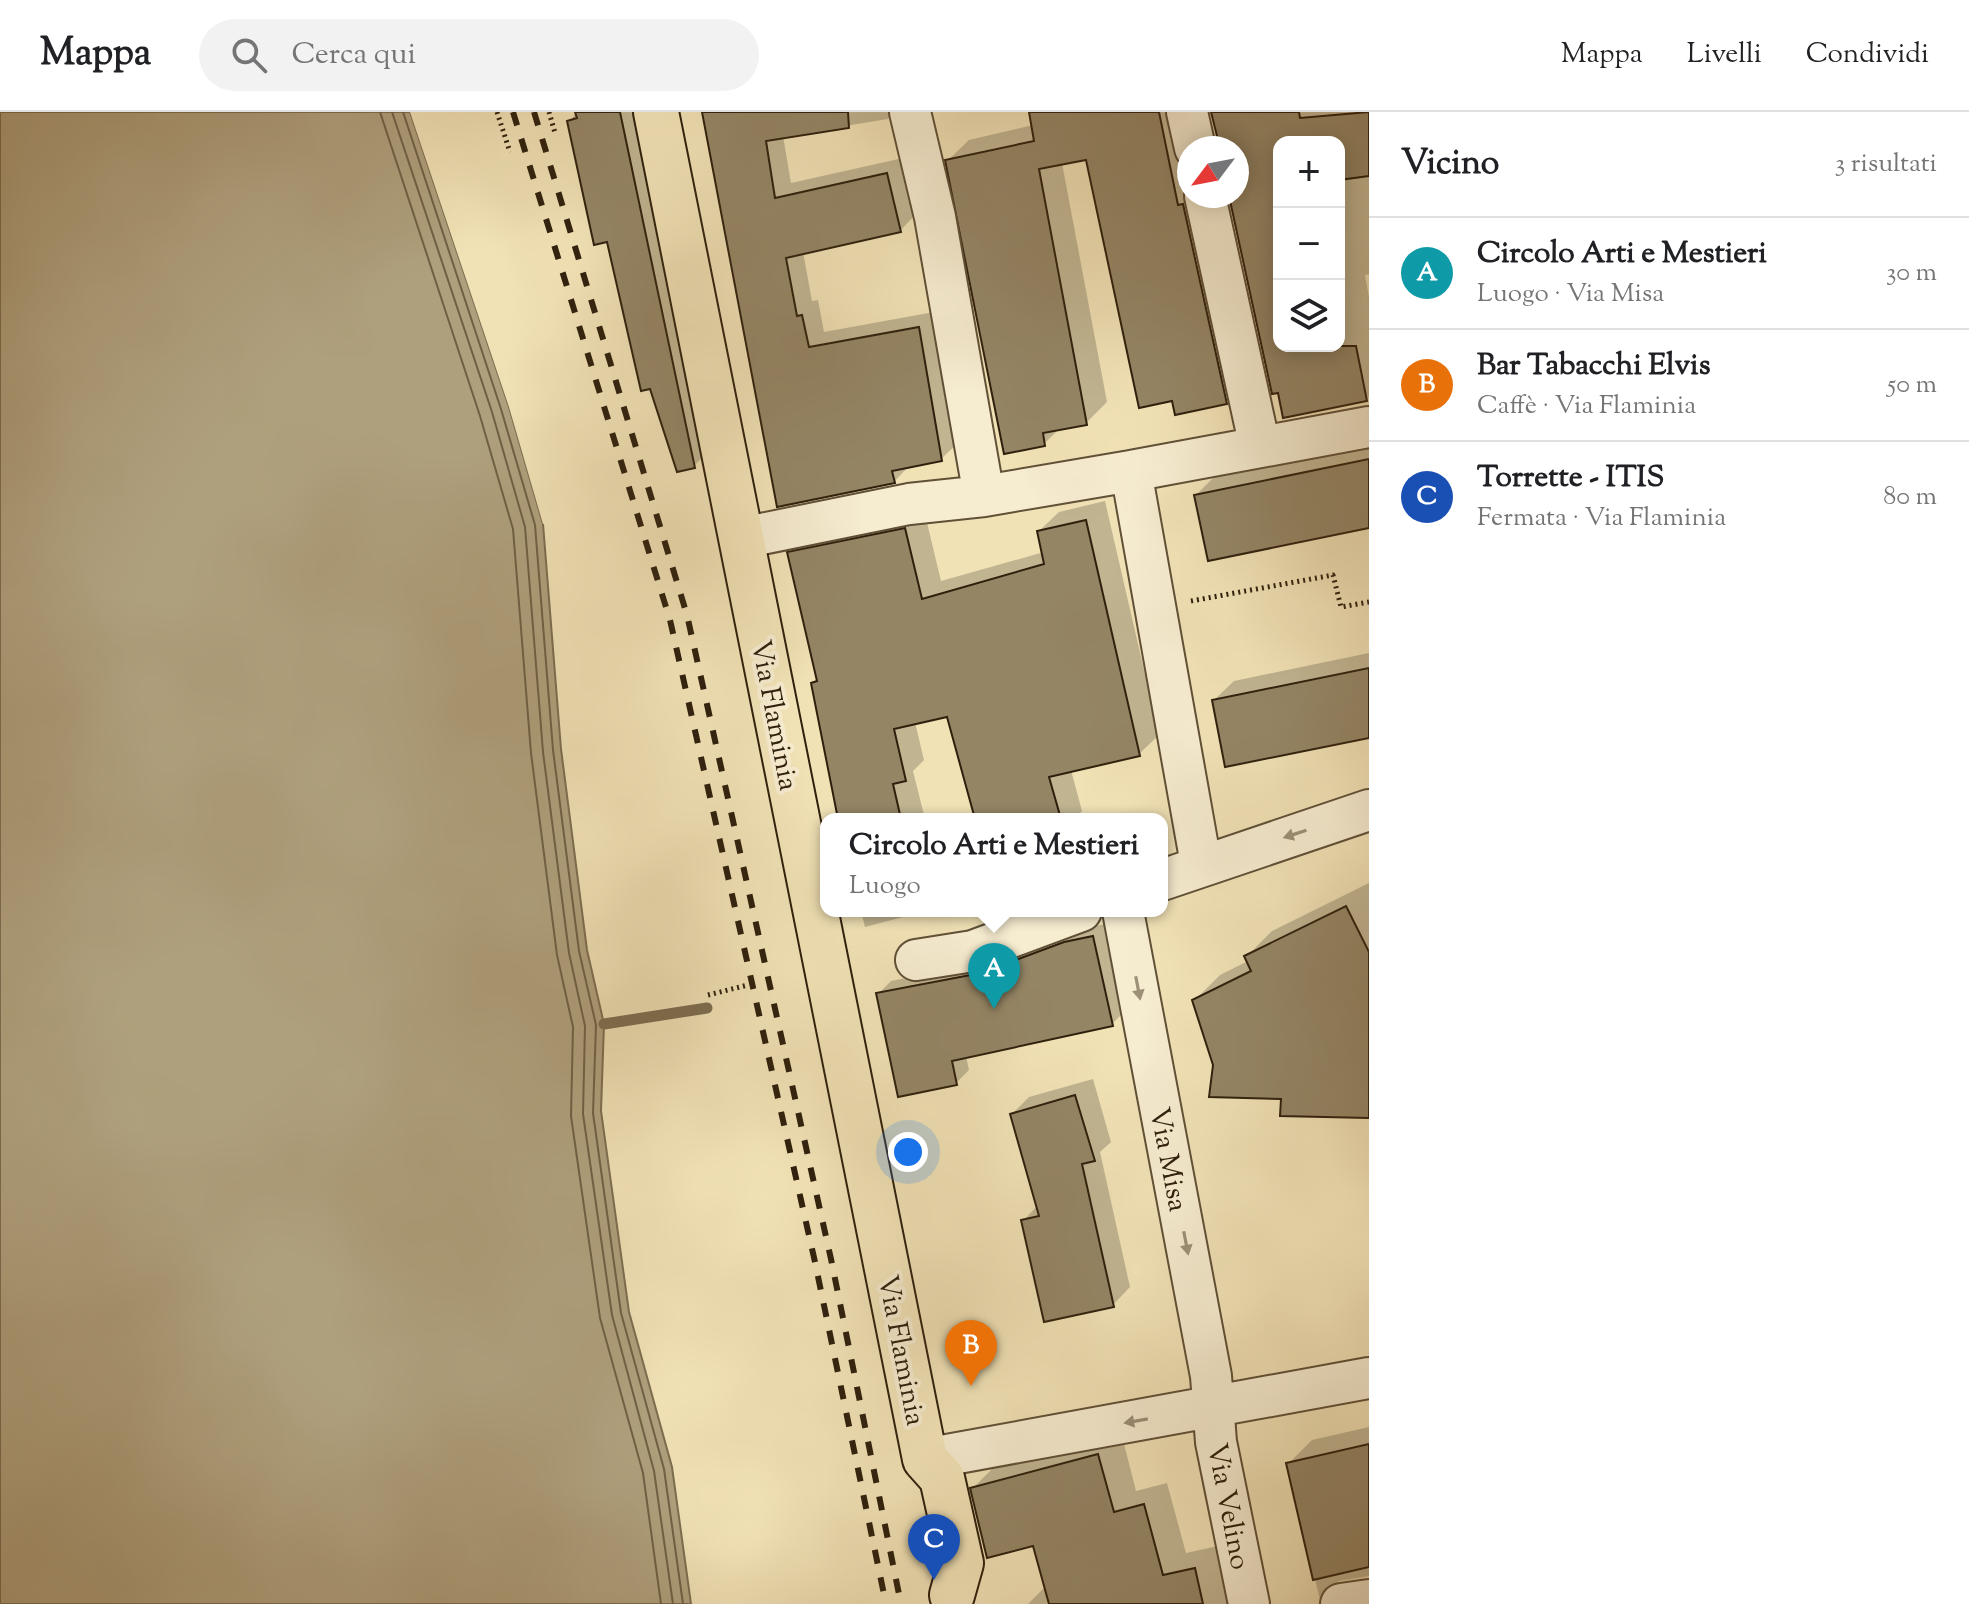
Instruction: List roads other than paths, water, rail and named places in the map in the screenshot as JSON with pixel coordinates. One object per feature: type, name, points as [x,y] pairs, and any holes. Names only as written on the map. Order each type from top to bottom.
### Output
[{"type":"main road","name":"Via Flaminia","points":[[656,112],[925,1459],[942,1478],[959,1550],[961,1563],[953,1599]]},
{"type":"street","points":[[910,112],[935,217],[984,496]]},
{"type":"street","points":[[1187,112],[1192,136]]},
{"type":"street","points":[[1208,208],[1260,447]]},
{"type":"street","points":[[742,538],[909,504],[984,496],[1369,427]]},
{"type":"street","points":[[1131,471],[1201,864]]},
{"type":"street","points":[[1168,878],[1369,810]]},
{"type":"street","points":[[916,960],[973,951],[1065,917]]},
{"type":"street","name":"Via Misa","points":[[1124,917],[1208,1360],[1213,1407]]},
{"type":"street","points":[[925,1459],[1369,1378]]},
{"type":"street","name":"Via Velino","points":[[1213,1407],[1249,1604]]},
{"type":"street","points":[[1341,1604],[1369,1600]]},
{"type":"water","points":[[0,112],[410,112],[509,407],[543,524],[561,749],[587,950],[604,1024],[601,1111],[629,1312],[672,1467],[691,1604],[0,1604]]},
{"type":"waterway","points":[[604,1024],[707,1008]]},
{"type":"railway","points":[[513,112],[670,620],[815,1262],[886,1604]]},
{"type":"railway","points":[[534,112],[687,615],[831,1259],[901,1604]]},
{"type":"place","name":"Circolo Arti e Mestieri","points":[[994,1009]]},
{"type":"place","name":"Bar Tabacchi Elvis","points":[[971,1386]]},
{"type":"place","name":"Torrette - ITIS","points":[[934,1580]]}]
